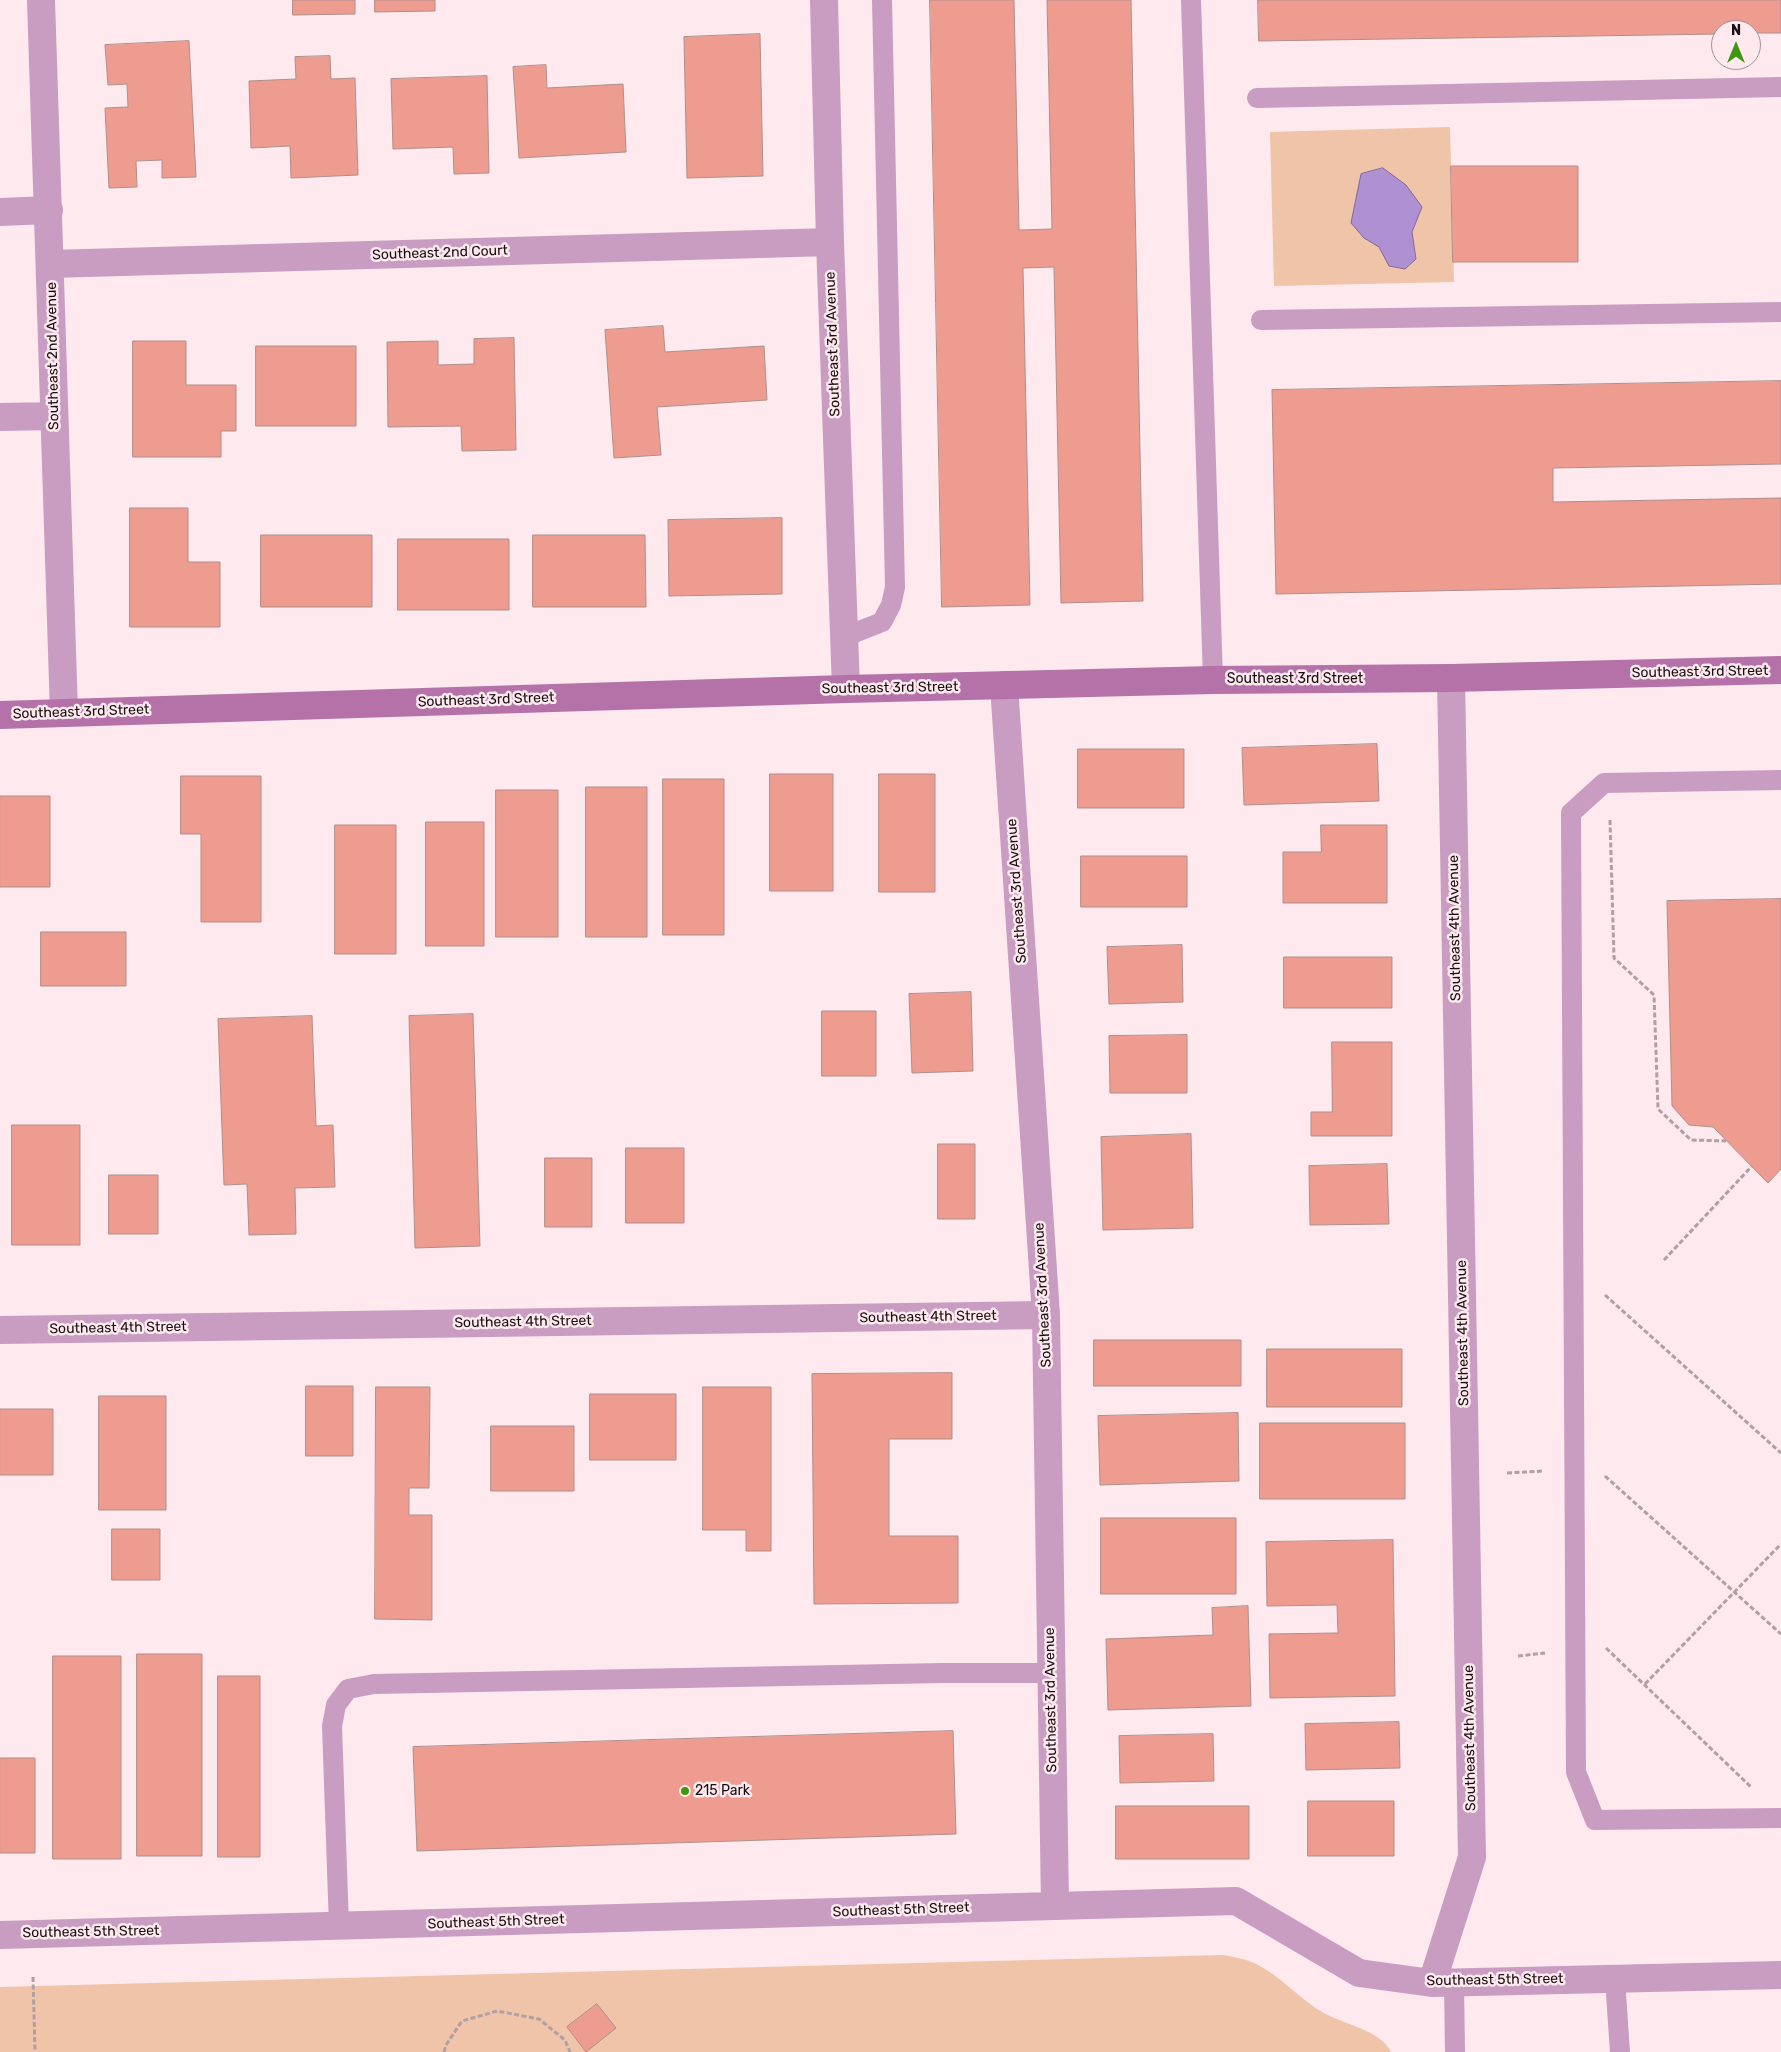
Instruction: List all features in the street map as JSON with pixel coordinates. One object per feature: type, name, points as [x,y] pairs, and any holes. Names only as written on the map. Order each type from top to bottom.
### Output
[{"type":"street","name":"Southeast 2nd Avenue","points":[[41,0],[64,713]]},
{"type":"street","name":"Southeast 3rd Avenue","points":[[824,0],[830,242],[846,688]]},
{"type":"street","points":[[0,212],[48,210]]},
{"type":"street","name":"Southeast 2nd Court","points":[[50,264],[830,242]]},
{"type":"street","points":[[0,417],[54,416]]},
{"type":"street","name":"Southeast 3rd Street","points":[[0,714],[846,688],[1213,680],[1451,678],[1781,670]]},
{"type":"street","name":"Southeast 4th Avenue","points":[[1443,1982],[1472,1857],[1451,678]]},
{"type":"street","name":"Southeast 3rd Avenue","points":[[1004,685],[1046,1315],[1055,1906]]},
{"type":"street","name":"Southeast 4th Street","points":[[0,1330],[1046,1315]]},
{"type":"street","name":"Southeast 5th Street","points":[[0,1935],[1236,1901],[1359,1973],[1443,1982],[1781,1975]]},
{"type":"lane","points":[[844,637],[882,622],[891,605],[895,587],[882,0]]},
{"type":"lane","points":[[1191,0],[1213,680]]},
{"type":"lane","points":[[1256,98],[1781,87]]},
{"type":"lane","points":[[1261,320],[1781,312]]},
{"type":"lane","points":[[1781,780],[1604,783],[1571,813],[1576,1772],[1595,1820],[1781,1818]]},
{"type":"lane","points":[[339,1926],[332,1726],[336,1705],[348,1689],[374,1684],[943,1673],[1051,1673]]},
{"type":"lane","points":[[1615,1979],[1620,2052]]},
{"type":"lane","points":[[1443,1982],[1455,2052]]},
{"type":"path","points":[[1610,818],[1614,958],[1654,994],[1658,1108],[1691,1140],[1726,1141]]},
{"type":"path","points":[[1664,1260],[1752,1166]]},
{"type":"path","points":[[1573,1267],[1781,1453]]},
{"type":"path","points":[[1507,1473],[1598,1470],[1781,1634]]},
{"type":"path","points":[[1645,1684],[1781,1544]]},
{"type":"path","points":[[1518,1656],[1606,1648],[1755,1791]]},
{"type":"path","points":[[33,1977],[35,2052]]},
{"type":"path","points":[[444,2052],[446,2045],[462,2021],[497,2011],[539,2019],[565,2040],[570,2052]]},
{"type":"shaded area","points":[[1450,127],[1454,282],[1274,286],[1270,132]]},
{"type":"shaded area","points":[[1383,168],[1406,185],[1422,207],[1412,232],[1416,259],[1405,269],[1389,266],[1379,247],[1364,238],[1351,223],[1361,174]]},
{"type":"shaded area","points":[[1223,1955],[1248,1961],[1265,1969],[1322,2012],[1379,2038],[1391,2052],[0,2052],[0,1987]]},
{"type":"building","points":[[293,0],[355,0],[355,14],[293,15]]},
{"type":"building","points":[[375,0],[435,0],[435,11],[375,12]]},
{"type":"building","points":[[930,0],[1014,0],[1019,230],[1052,229],[1047,0],[1131,0],[1143,601],[1061,603],[1054,267],[1023,268],[1030,605],[942,607]]},
{"type":"building","points":[[1258,0],[1781,0],[1781,33],[1761,33],[1761,20],[1711,20],[1711,34],[1259,41]]},
{"type":"building","points":[[760,34],[763,176],[687,178],[684,37]]},
{"type":"building","points":[[189,41],[196,177],[162,178],[162,160],[136,161],[137,187],[109,188],[105,108],[128,107],[127,84],[108,85],[105,45]]},
{"type":"building","points":[[330,56],[331,79],[355,78],[358,175],[291,178],[290,146],[251,148],[249,81],[296,79],[295,57]]},
{"type":"building","points":[[546,65],[547,88],[623,84],[626,152],[519,158],[513,67]]},
{"type":"building","points":[[487,76],[489,173],[454,174],[453,147],[393,149],[391,79]]},
{"type":"building","points":[[1451,166],[1578,166],[1578,262],[1453,262]]},
{"type":"building","points":[[663,326],[665,352],[764,346],[767,400],[657,407],[661,455],[614,458],[605,330]]},
{"type":"building","points":[[514,338],[516,450],[462,451],[461,426],[388,427],[387,342],[438,341],[438,365],[474,364],[474,339]]},
{"type":"building","points":[[133,341],[186,341],[186,385],[236,385],[236,431],[221,431],[221,457],[133,457]]},
{"type":"building","points":[[256,346],[356,346],[356,426],[256,426]]},
{"type":"building","points":[[1781,381],[1781,464],[1553,468],[1553,502],[1781,498],[1781,584],[1276,594],[1272,390]]},
{"type":"building","points":[[130,508],[188,508],[188,562],[220,562],[220,627],[130,627]]},
{"type":"building","points":[[782,518],[782,594],[669,596],[668,520]]},
{"type":"building","points":[[261,535],[372,535],[372,607],[261,607]]},
{"type":"building","points":[[533,535],[645,535],[646,607],[533,607]]},
{"type":"building","points":[[398,539],[509,539],[509,610],[398,610]]},
{"type":"building","points":[[1377,744],[1379,801],[1244,805],[1242,748]]},
{"type":"building","points":[[1078,749],[1184,749],[1184,808],[1078,808]]},
{"type":"building","points":[[770,774],[833,774],[833,891],[770,891]]},
{"type":"building","points":[[879,774],[935,774],[935,892],[879,892]]},
{"type":"building","points":[[181,776],[261,776],[261,922],[201,922],[201,834],[181,834]]},
{"type":"building","points":[[663,779],[724,779],[724,935],[663,935]]},
{"type":"building","points":[[586,787],[647,787],[647,937],[586,937]]},
{"type":"building","points":[[496,790],[558,790],[558,937],[496,937]]},
{"type":"building","points":[[0,796],[50,796],[50,887],[0,887]]},
{"type":"building","points":[[426,822],[484,822],[484,946],[426,946]]},
{"type":"building","points":[[335,825],[396,825],[396,954],[335,954]]},
{"type":"building","points":[[1321,825],[1387,825],[1387,903],[1283,903],[1283,852],[1321,852]]},
{"type":"building","points":[[1081,856],[1187,856],[1187,907],[1081,907]]},
{"type":"building","points":[[1781,899],[1781,1169],[1768,1183],[1713,1127],[1689,1125],[1672,1106],[1667,901]]},
{"type":"building","points":[[41,932],[126,932],[126,986],[41,986]]},
{"type":"building","points":[[1182,945],[1183,1002],[1109,1004],[1107,947]]},
{"type":"building","points":[[1284,957],[1392,957],[1392,1008],[1284,1008]]},
{"type":"building","points":[[971,992],[973,1071],[912,1073],[909,994]]},
{"type":"building","points":[[822,1011],[876,1011],[876,1076],[822,1076]]},
{"type":"building","points":[[473,1014],[480,1246],[415,1248],[409,1016]]},
{"type":"building","points":[[312,1016],[316,1126],[333,1125],[335,1187],[295,1188],[296,1234],[249,1235],[247,1184],[224,1185],[218,1019]]},
{"type":"building","points":[[1187,1035],[1187,1093],[1110,1093],[1109,1036]]},
{"type":"building","points":[[1332,1042],[1392,1042],[1392,1136],[1311,1136],[1311,1112],[1332,1112]]},
{"type":"building","points":[[12,1125],[80,1125],[80,1245],[12,1245]]},
{"type":"building","points":[[1191,1134],[1193,1228],[1103,1230],[1101,1137]]},
{"type":"building","points":[[938,1144],[975,1144],[975,1219],[938,1219]]},
{"type":"building","points":[[626,1148],[684,1148],[684,1223],[626,1223]]},
{"type":"building","points":[[545,1158],[592,1158],[592,1227],[545,1227]]},
{"type":"building","points":[[1387,1164],[1389,1224],[1310,1225],[1309,1166]]},
{"type":"building","points":[[109,1175],[158,1175],[158,1234],[109,1234]]},
{"type":"building","points":[[1094,1340],[1241,1340],[1241,1386],[1094,1386]]},
{"type":"building","points":[[1267,1349],[1402,1349],[1402,1407],[1267,1407]]},
{"type":"building","points":[[952,1373],[952,1439],[889,1439],[889,1536],[958,1536],[958,1603],[814,1604],[812,1374]]},
{"type":"building","points":[[306,1386],[353,1386],[353,1456],[306,1456]]},
{"type":"building","points":[[376,1387],[430,1387],[429,1488],[409,1488],[409,1515],[432,1515],[432,1620],[375,1619]]},
{"type":"building","points":[[703,1387],[771,1387],[771,1551],[746,1551],[746,1530],[703,1530]]},
{"type":"building","points":[[590,1394],[676,1394],[676,1460],[590,1460]]},
{"type":"building","points":[[99,1396],[166,1396],[166,1510],[99,1510]]},
{"type":"building","points":[[0,1409],[53,1409],[53,1475],[0,1475]]},
{"type":"building","points":[[1238,1413],[1239,1481],[1100,1485],[1098,1416]]},
{"type":"building","points":[[1260,1423],[1405,1423],[1405,1499],[1260,1499]]},
{"type":"building","points":[[491,1426],[574,1426],[574,1491],[491,1491]]},
{"type":"building","points":[[1101,1518],[1236,1518],[1236,1594],[1101,1594]]},
{"type":"building","points":[[112,1529],[160,1529],[160,1580],[112,1580]]},
{"type":"building","points":[[1393,1540],[1395,1696],[1270,1698],[1269,1634],[1338,1633],[1337,1605],[1267,1606],[1266,1542]]},
{"type":"building","points":[[1248,1606],[1251,1706],[1108,1710],[1106,1639],[1213,1635],[1212,1608]]},
{"type":"building","points":[[137,1654],[202,1654],[202,1856],[137,1856]]},
{"type":"building","points":[[53,1656],[121,1656],[121,1859],[53,1859]]},
{"type":"building","points":[[218,1676],[260,1676],[260,1857],[218,1857]]},
{"type":"building","points":[[1399,1722],[1400,1768],[1306,1770],[1305,1724]]},
{"type":"building","name":"215 Park","points":[[953,1731],[956,1834],[417,1851],[413,1747]]},
{"type":"building","points":[[1213,1734],[1214,1781],[1120,1783],[1119,1736]]},
{"type":"building","points":[[0,1758],[35,1758],[35,1853],[0,1853]]},
{"type":"building","points":[[1308,1801],[1394,1801],[1394,1856],[1308,1856]]},
{"type":"building","points":[[1116,1806],[1249,1806],[1249,1859],[1116,1859]]},
{"type":"building","points":[[597,2004],[616,2028],[586,2052],[567,2027]]},
{"type":"place","name":"215 Park","points":[[685,1791]]}]
